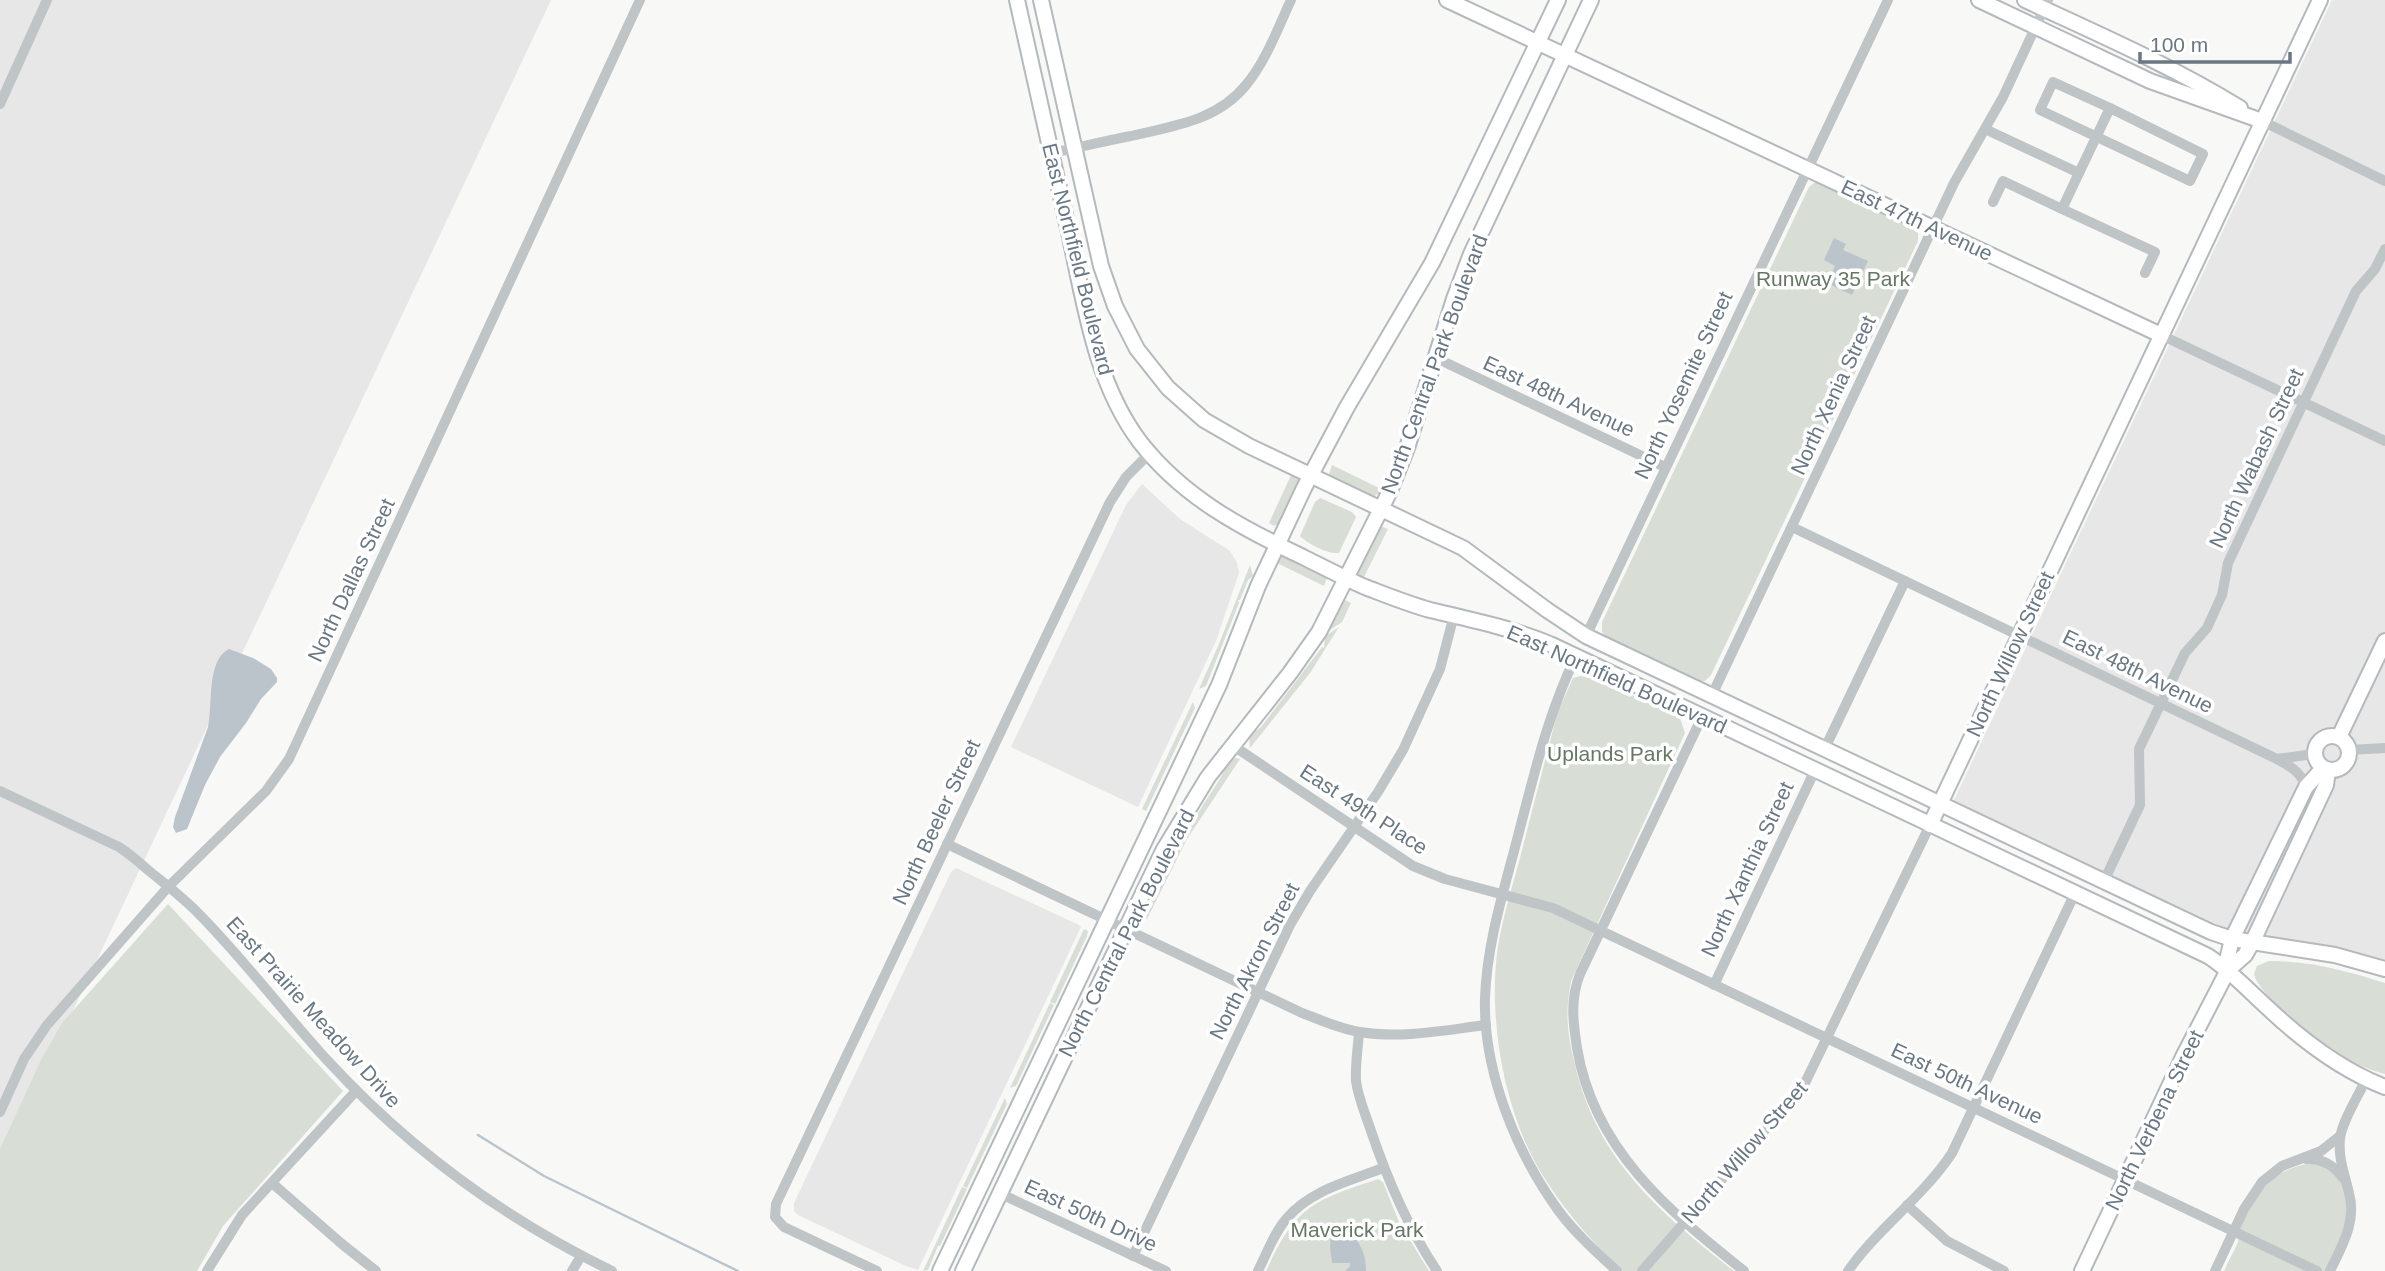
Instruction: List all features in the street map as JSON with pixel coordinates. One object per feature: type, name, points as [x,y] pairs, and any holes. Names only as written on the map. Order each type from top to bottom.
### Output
[{"type":"main road","name":"East Northfield Boulevard","points":[[1017,0],[1102,370],[1123,415],[1150,453],[1197,499],[1277,545],[1346,578],[1412,605],[1526,634],[1576,656],[2208,956],[2228,970],[2298,1035],[2341,1065],[2385,1087]]},
{"type":"main road","name":"East Northfield Boulevard","points":[[1041,0],[1105,280],[1121,321],[1146,362],[1173,394],[1211,424],[1248,446],[1445,538],[1475,555],[1586,636],[2211,932],[2252,943],[2328,953],[2385,969]]},
{"type":"main road","name":"East 47th Avenue","points":[[1447,0],[2161,335]]},
{"type":"main road","name":"North Central Park Boulevard","points":[[940,1271],[1219,685],[1255,594],[1311,475],[1347,407],[1432,264],[1558,0]]},
{"type":"main road","name":"North Central Park Boulevard","points":[[962,1271],[1158,859],[1208,777],[1303,656],[1324,623],[1404,457],[1460,284],[1477,241],[1591,0]]},
{"type":"main road","points":[[1979,0],[2150,81],[2262,121]]},
{"type":"main road","points":[[2025,0],[2046,4],[2199,84],[2262,121]]},
{"type":"main road","name":"North Willow Street","points":[[1930,825],[2320,0]]},
{"type":"main road","points":[[2339,737],[2385,641]]},
{"type":"main road","points":[[2333,736],[2339,737],[2349,750],[2347,761],[2339,769],[2325,769],[2318,765],[2314,754],[2322,739],[2333,736]]},
{"type":"main road","name":"North Verbena Street","points":[[2228,970],[2227,960],[2232,939],[2305,787],[2325,769]]},
{"type":"main road","name":"North Verbena Street","points":[[2082,1271],[2228,970],[2245,955],[2252,943],[2326,785],[2325,769]]},
{"type":"street","points":[[0,104],[47,0]]},
{"type":"street","name":"North Dallas Street","points":[[0,1112],[24,1059],[41,1032],[169,886],[266,792],[296,747],[640,0]]},
{"type":"street","points":[[1052,153],[1182,124],[1224,106],[1255,73],[1291,0]]},
{"type":"street","name":"North Yosemite Street","points":[[1586,636],[1888,0]]},
{"type":"street","name":"North Xenia Street","points":[[1712,695],[1954,183],[2003,97],[2046,4]]},
{"type":"street","points":[[2053,82],[2110,108],[2203,154],[2190,181],[2040,110],[2053,82]]},
{"type":"street","points":[[2062,209],[2110,108]]},
{"type":"street","points":[[2262,121],[2385,181]]},
{"type":"street","points":[[1985,129],[2079,173]]},
{"type":"street","points":[[1993,202],[2003,181],[2155,252],[2145,273]]},
{"type":"street","name":"North Wabash Street","points":[[2104,881],[2140,805],[2139,749],[2185,653],[2207,628],[2222,595],[2228,563],[2303,403],[2356,291],[2375,270],[2385,249]]},
{"type":"street","name":"East 47th Avenue","points":[[2161,335],[2385,441]]},
{"type":"street","name":"East 48th Avenue","points":[[1436,358],[1665,467]]},
{"type":"street","name":"North Beeler Street","points":[[877,1271],[784,1227],[775,1217],[776,1203],[1110,502],[1126,477],[1150,453]]},
{"type":"street","name":"East 48th Avenue","points":[[1793,527],[2277,759],[2298,772],[2305,787]]},
{"type":"street","points":[[1825,748],[1905,581]]},
{"type":"street","name":"North Akron Street","points":[[1133,1256],[1290,925],[1385,781],[1408,739],[1440,669],[1454,615]]},
{"type":"street","points":[[1576,656],[1550,716],[1494,928],[1485,998],[1486,1025],[1492,1061],[1502,1095],[1516,1135],[1533,1169],[1558,1209],[1583,1240],[1617,1271]]},
{"type":"street","points":[[1702,717],[1600,930],[1580,974],[1572,1000],[1582,1069],[1593,1103],[1615,1144],[1642,1181],[1744,1271]]},
{"type":"street","name":"East 49th Place","points":[[1233,745],[1413,866],[1445,878],[1553,908],[1600,930]]},
{"type":"street","points":[[2349,750],[2385,748]]},
{"type":"street","points":[[2277,759],[2314,754]]},
{"type":"street","name":"North Xanthia Street","points":[[1714,985],[1815,770]]},
{"type":"street","name":"East Prairie Meadow Drive","points":[[0,791],[119,847],[169,886],[215,931],[356,1091],[411,1141],[464,1183],[521,1221],[612,1271]]},
{"type":"street","name":"North Willow Street","points":[[1642,1271],[1798,1094],[1809,1077],[1930,825]]},
{"type":"street","points":[[947,844],[1302,1013],[1359,1032],[1389,1034],[1486,1025]]},
{"type":"street","points":[[1848,1271],[1946,1161],[1974,1108],[2075,893]]},
{"type":"street","name":"East 50th Avenue","points":[[1600,930],[2317,1271]]},
{"type":"street","points":[[1359,1032],[1356,1078],[1358,1092],[1383,1168],[1405,1219],[1437,1271]]},
{"type":"street","points":[[2330,1271],[2347,1235],[2351,1215],[2350,1195],[2340,1159],[2340,1136],[2366,1079]]},
{"type":"street","points":[[207,1271],[242,1215],[356,1091]]},
{"type":"street","points":[[2215,1271],[2252,1193],[2262,1182],[2281,1167],[2321,1151],[2340,1136]]},
{"type":"street","points":[[2301,1159],[2327,1163],[2346,1181]]},
{"type":"street","points":[[1258,1271],[1280,1228],[1303,1202],[1322,1191],[1383,1168]]},
{"type":"street","points":[[272,1183],[376,1271]]},
{"type":"street","name":"East 50th Drive","points":[[999,1194],[1166,1271]]},
{"type":"street","points":[[1907,1205],[1947,1241],[2004,1271]]},
{"type":"street","points":[[572,1271],[581,1256]]},
{"type":"shaded area","points":[[0,0],[551,0],[0,1165]]},
{"type":"shaded area","points":[[2332,0],[2385,0],[2385,960],[2337,946],[2252,935],[2225,928],[1953,802]]},
{"type":"shaded area","points":[[1834,238],[1846,244],[1843,250],[1868,261],[1852,295],[1827,283],[1835,266],[1824,260]]},
{"type":"shaded area","points":[[1142,484],[1180,519],[1230,551],[1239,573],[1216,641],[1138,807],[1011,747],[1126,505]]},
{"type":"shaded area","points":[[229,649],[253,658],[271,669],[277,682],[261,699],[220,757],[187,829],[176,833],[173,827],[175,817],[208,727],[214,673],[222,655]]},
{"type":"shaded area","points":[[956,868],[1081,927],[918,1270],[798,1215],[794,1211],[794,1203],[951,872]]},
{"type":"shaded area","points":[[1331,1228],[1345,1228],[1354,1237],[1363,1252],[1366,1271],[1345,1271],[1350,1263],[1332,1263]]},
{"type":"green space","name":"Runway 35 Park","points":[[1820,183],[1913,227],[1918,233],[1918,241],[1711,675],[1705,681],[1696,681],[1609,640],[1602,632],[1602,622],[1809,187]]},
{"type":"green space","points":[[1332,465],[1381,489],[1379,494],[1371,497],[1333,479],[1329,474]]},
{"type":"green space","points":[[1292,473],[1299,477],[1299,482],[1281,522],[1274,526],[1269,523]]},
{"type":"green space","points":[[1320,498],[1352,512],[1356,517],[1339,553],[1318,548],[1300,536],[1315,502]]},
{"type":"green space","points":[[1377,528],[1388,529],[1363,579],[1356,572]]},
{"type":"green space","points":[[1283,555],[1327,577],[1324,586],[1275,562]]},
{"type":"green space","points":[[1250,565],[1253,576],[1248,580],[1238,600],[1206,686],[1199,689],[1219,644]]},
{"type":"green space","points":[[1343,599],[1351,603],[1342,622],[1327,632]]},
{"type":"green space","points":[[1339,627],[1310,673],[1250,748],[1249,736],[1261,727],[1322,647],[1324,648],[1325,636]]},
{"type":"green space","name":"Uplands Park","points":[[1588,674],[1680,718],[1685,733],[1571,981],[1568,1023],[1575,1065],[1585,1099],[1599,1129],[1635,1182],[1681,1228],[1734,1271],[1623,1271],[1582,1229],[1547,1182],[1532,1157],[1510,1100],[1495,1005],[1498,946],[1557,714],[1573,678]]},
{"type":"green space","points":[[1193,702],[1195,708],[1146,811],[1142,809]]},
{"type":"green space","points":[[1240,759],[1187,839],[1147,919],[1143,917],[1181,840],[1230,761]]},
{"type":"green space","points":[[168,904],[343,1091],[223,1226],[197,1271],[0,1271],[0,1149],[41,1060],[62,1023]]},
{"type":"green space","points":[[1084,929],[1088,931],[1087,936],[1055,1004],[1050,1002]]},
{"type":"green space","points":[[2269,961],[2328,967],[2385,983],[2385,1074],[2330,1050],[2281,1010],[2267,995],[2254,974],[2257,966]]},
{"type":"green space","points":[[1050,1003],[1054,1005],[1016,1086],[1010,1088]]},
{"type":"green space","points":[[1005,1098],[1007,1104],[967,1188],[963,1186]]},
{"type":"green space","points":[[2315,1163],[2328,1168],[2340,1178],[2347,1204],[2342,1234],[2325,1271],[2224,1271],[2238,1242],[2246,1214],[2260,1192],[2269,1182],[2290,1169]]},
{"type":"green space","name":"Maverick Park","points":[[1378,1179],[1383,1182],[1399,1222],[1429,1271],[1266,1271],[1287,1232],[1308,1209],[1337,1194]]},
{"type":"green space","points":[[962,1187],[967,1189],[928,1270],[923,1271]]},
{"type":"waterway","points":[[478,1135],[544,1176],[738,1271]]}]
